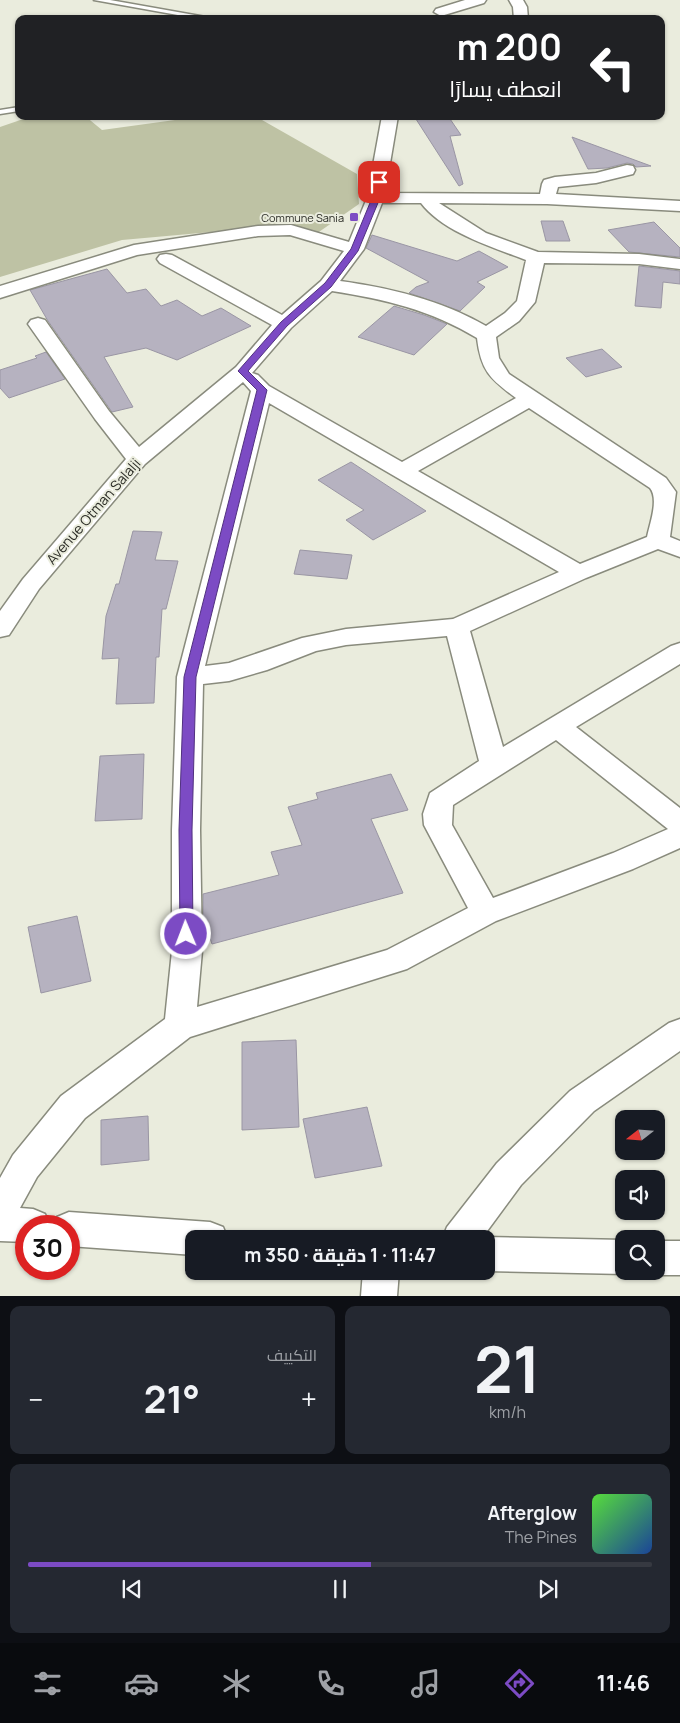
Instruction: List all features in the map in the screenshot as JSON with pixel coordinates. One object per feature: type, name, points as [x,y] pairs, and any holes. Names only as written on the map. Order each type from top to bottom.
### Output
[{"type":"street","points":[[439,10],[479,0]]},
{"type":"street","points":[[516,0],[520,7],[521,15]]},
{"type":"street","name":"Avenue Otman Salalji","points":[[0,629],[31,584],[137,459],[243,371],[284,324],[328,285],[355,249],[376,198],[389,120]]},
{"type":"street","points":[[548,198],[550,184],[555,182],[596,178],[627,170]]},
{"type":"street","points":[[376,198],[548,198],[680,206]]},
{"type":"street","points":[[426,198],[434,209],[480,237],[536,257],[639,259],[680,264]]},
{"type":"street","points":[[0,292],[134,250],[258,231],[291,230],[355,249]]},
{"type":"street","points":[[486,335],[512,317],[526,302],[536,257]]},
{"type":"street","points":[[166,259],[284,324]]},
{"type":"street","points":[[328,285],[376,291],[417,301],[454,316],[486,335],[490,358],[501,378],[658,483],[665,492],[658,541]]},
{"type":"street","points":[[38,324],[102,415],[137,459]]},
{"type":"street","points":[[243,371],[262,390],[578,573]]},
{"type":"street","points":[[180,1026],[187,952],[186,830],[190,677],[262,390]]},
{"type":"street","points":[[402,471],[530,399]]},
{"type":"street","points":[[190,677],[229,672],[258,664],[311,644],[346,637],[457,627],[578,573],[658,541],[680,550]]},
{"type":"street","points":[[457,627],[494,765]]},
{"type":"street","points":[[486,912],[438,825],[437,814],[440,800],[680,652]]},
{"type":"street","points":[[558,726],[680,823]]},
{"type":"street","points":[[0,1210],[25,1166],[73,1107],[180,1026],[396,960],[486,912],[623,861],[680,836]]},
{"type":"street","points":[[467,1230],[509,1174],[582,1101],[680,1033]]},
{"type":"street","points":[[0,1224],[15,1225]]},
{"type":"street","points":[[80,1230],[185,1237]]},
{"type":"street","points":[[495,1254],[615,1257]]},
{"type":"street","points":[[665,1258],[680,1258]]},
{"type":"street","points":[[379,1296],[380,1280]]},
{"type":"lane","points":[[97,0],[189,15]]},
{"type":"lane","points":[[0,112],[15,110]]},
{"type":"green space","points":[[20,120],[90,120],[102,130],[175,120],[262,120],[357,174],[359,204],[316,234],[266,227],[122,240],[0,277],[0,127]]},
{"type":"building","points":[[417,120],[451,120],[461,135],[450,136],[463,184],[459,186]]},
{"type":"building","points":[[572,137],[651,166],[636,167],[633,164],[627,163],[607,168],[588,169]]},
{"type":"building","points":[[541,221],[563,221],[570,241],[546,241]]},
{"type":"building","points":[[654,222],[680,248],[680,257],[629,252],[608,230]]},
{"type":"building","points":[[372,235],[457,261],[479,251],[508,267],[477,282],[485,287],[460,311],[409,293],[416,287],[429,282],[366,248]]},
{"type":"building","points":[[639,266],[680,271],[680,284],[663,282],[661,308],[635,306]]},
{"type":"building","points":[[107,269],[127,293],[146,289],[161,306],[177,300],[202,316],[221,308],[251,326],[177,360],[146,348],[104,357],[133,407],[112,412],[48,321],[30,290]]},
{"type":"building","points":[[394,306],[447,324],[414,355],[358,337]]},
{"type":"building","points":[[602,349],[622,367],[586,377],[566,358]]},
{"type":"building","points":[[46,352],[65,379],[9,398],[0,388],[0,370],[37,358],[35,356]]},
{"type":"building","points":[[351,462],[426,511],[373,540],[346,520],[364,510],[318,480]]},
{"type":"building","points":[[133,531],[162,532],[155,560],[178,561],[166,609],[162,609],[159,657],[156,657],[154,703],[116,704],[119,658],[102,659],[106,616],[116,584],[119,584]]},
{"type":"building","points":[[300,550],[352,555],[347,579],[294,574]]},
{"type":"building","points":[[144,754],[142,819],[95,821],[100,756]]},
{"type":"building","points":[[391,774],[408,810],[371,819],[403,893],[212,944],[203,918],[203,894],[279,875],[271,852],[302,845],[288,807],[318,799],[316,793]]},
{"type":"building","points":[[77,916],[91,981],[41,993],[28,927]]},
{"type":"building","points":[[296,1040],[299,1127],[242,1130],[242,1042]]},
{"type":"building","points":[[367,1107],[382,1166],[315,1178],[303,1119]]},
{"type":"building","points":[[148,1116],[149,1160],[101,1165],[101,1120]]},
{"type":"place","name":"Commune Sania","points":[[354,217]]},
{"type":"route","points":[[186,934],[186,830],[190,677],[262,390],[243,371],[284,324],[328,285],[355,249],[376,198],[379,182]]}]
